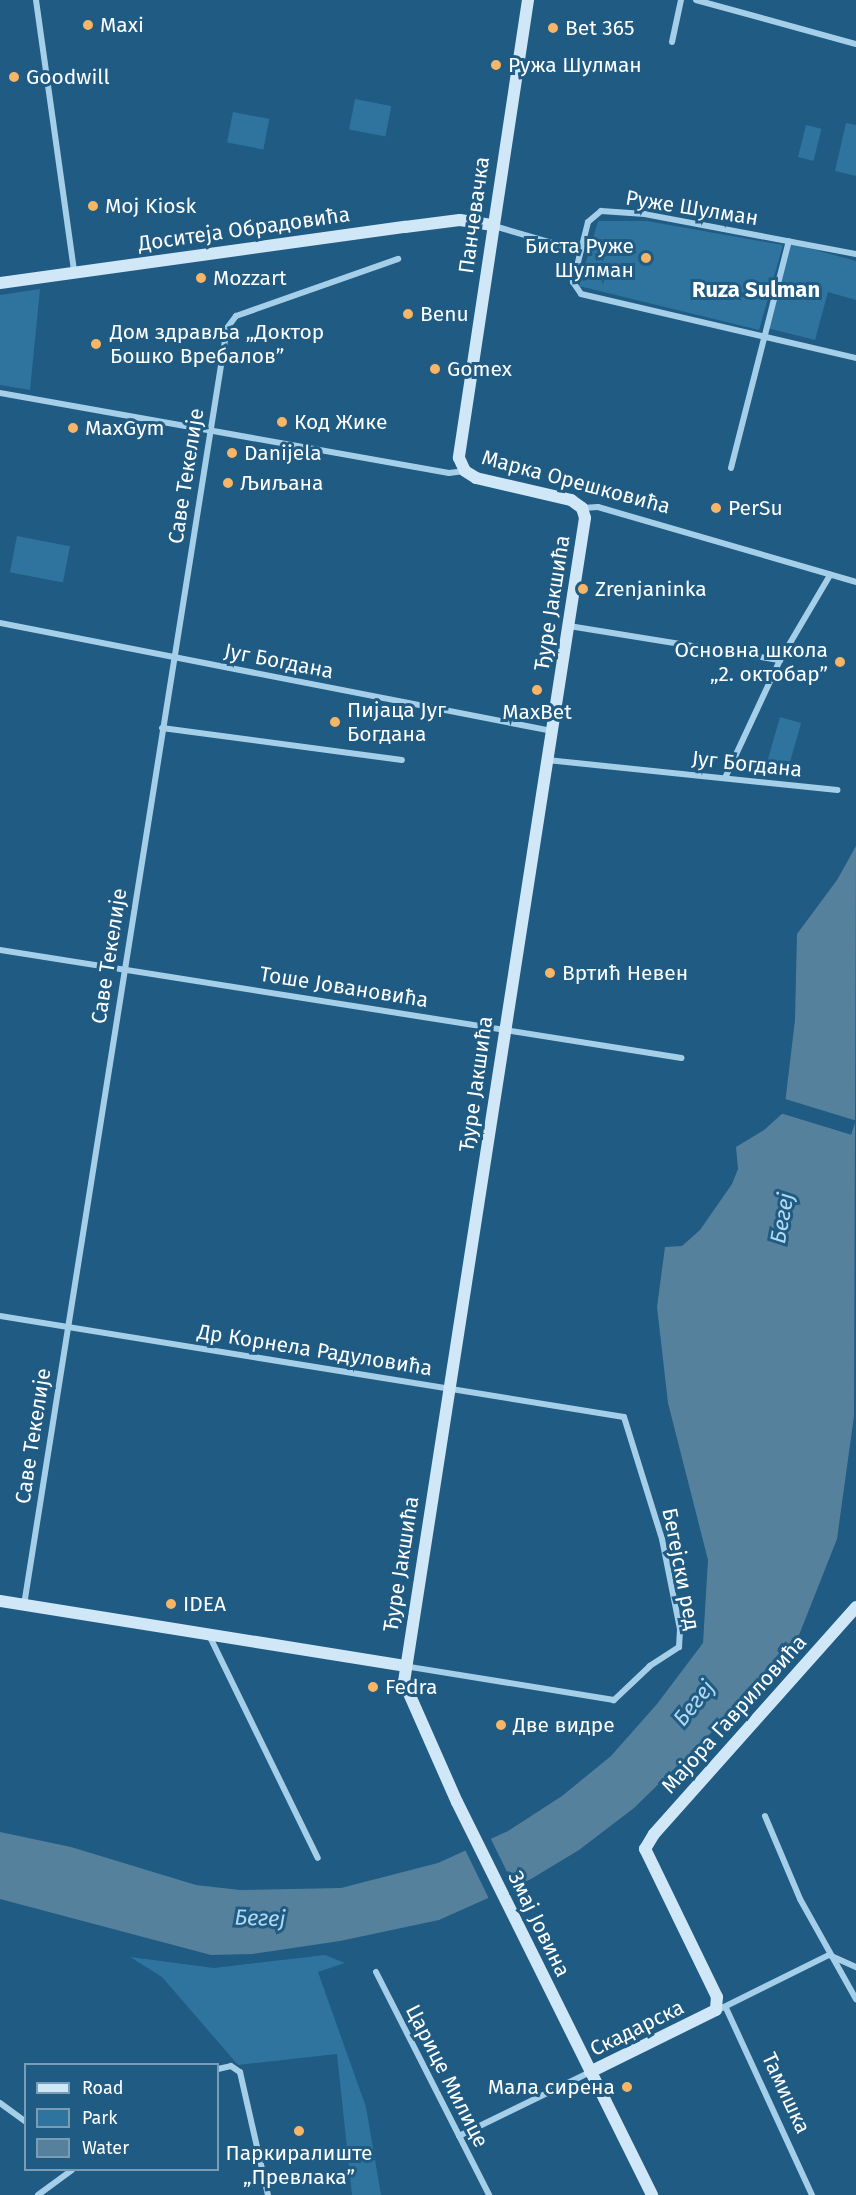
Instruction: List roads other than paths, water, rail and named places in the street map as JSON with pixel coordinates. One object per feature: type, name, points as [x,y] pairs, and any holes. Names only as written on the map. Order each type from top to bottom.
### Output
[{"type":"street","points":[[36,0],[74,272]]},
{"type":"street","name":"Панчевачка","points":[[465,471],[459,451],[528,0]]},
{"type":"street","points":[[672,42],[681,0]]},
{"type":"street","points":[[696,0],[856,45]]},
{"type":"street","name":"Руже Шулман","points":[[856,254],[645,214],[601,211],[588,222],[573,282],[581,294],[762,338],[781,339],[856,358]]},
{"type":"street","name":"Доситеја Обрадовића","points":[[0,283],[449,222],[493,225]]},
{"type":"street","points":[[493,225],[580,250]]},
{"type":"street","points":[[731,468],[762,338],[789,241]]},
{"type":"street","name":"Саве Текелије","points":[[23,1605],[226,328],[236,316],[398,259]]},
{"type":"street","name":"Марка Орешковића","points":[[0,393],[449,472],[465,471],[482,480],[571,500],[582,508],[598,507],[856,582]]},
{"type":"street","name":"Ђуре Јакшића","points":[[405,1666],[585,518],[582,508]]},
{"type":"street","points":[[725,778],[780,660],[830,574]]},
{"type":"street","name":"Југ Богдана","points":[[0,623],[552,731]]},
{"type":"street","points":[[568,625],[780,660]]},
{"type":"street","points":[[162,728],[402,760]]},
{"type":"street","name":"Југ Богдана","points":[[547,760],[837,790]]},
{"type":"street","name":"Тоше Јовановића","points":[[0,950],[682,1058]]},
{"type":"street","name":"Др Корнела Радуловића","points":[[0,1316],[624,1417]]},
{"type":"street","name":"Бегејски ред","points":[[405,1666],[614,1700],[650,1666],[679,1647],[680,1629],[662,1539],[624,1417]]},
{"type":"street","points":[[0,1601],[405,1666]]},
{"type":"street","name":"Мајора Гавриловића","points":[[645,1849],[654,1834],[856,1607]]},
{"type":"street","points":[[208,1635],[318,1858]]},
{"type":"street","name":"Змај Јовина","points":[[405,1666],[406,1692],[462,1812],[652,2195]]},
{"type":"street","points":[[765,1816],[829,1955],[856,2000]]},
{"type":"street","name":"Тамишка","points":[[645,1849],[812,2195]]},
{"type":"street","points":[[829,1955],[856,1967]]},
{"type":"street","name":"Скадарска","points":[[459,2136],[829,1955]]},
{"type":"street","name":"Царице Милице","points":[[376,1972],[489,2195]]},
{"type":"street","points":[[219,2068],[225,2065],[236,2067],[268,2195]]},
{"type":"street","points":[[0,2103],[24,2121]]},
{"type":"street","points":[[38,2195],[69,2171]]},
{"type":"water","name":"Бегеј","points":[[856,846],[854,1416],[837,1539],[799,1635],[789,1649],[758,1687],[634,1808],[579,1850],[531,1879],[439,1920],[340,1941],[253,1954],[211,1955],[0,1899],[0,1832],[71,1847],[196,1885],[240,1890],[341,1888],[438,1863],[508,1831],[562,1796],[611,1756],[657,1704],[703,1643],[708,1560],[668,1403],[657,1307],[665,1247],[682,1246],[700,1230],[732,1184],[738,1169],[736,1147],[764,1130],[784,1112],[795,1020],[797,934],[837,880]]},
{"type":"place","name":"Maxi","points":[[88,25]]},
{"type":"place","name":"Bet 365","points":[[553,28]]},
{"type":"place","name":"Ружа Шулман","points":[[496,65]]},
{"type":"place","name":"Goodwill","points":[[14,77]]},
{"type":"place","name":"Moj Kiosk","points":[[93,206]]},
{"type":"place","name":"Биста Руже Шулман","points":[[646,258]]},
{"type":"place","name":"Mozzart","points":[[201,278]]},
{"type":"place","name":"Benu","points":[[408,314]]},
{"type":"place","name":"Дом здравља „Доктор Бошко Вребалов”","points":[[96,344]]},
{"type":"place","name":"Gomex","points":[[435,369]]},
{"type":"place","name":"Код Жике","points":[[282,422]]},
{"type":"place","name":"MaxGym","points":[[73,428]]},
{"type":"place","name":"Danijela","points":[[232,453]]},
{"type":"place","name":"Љиљана","points":[[228,483]]},
{"type":"place","name":"PerSu","points":[[716,508]]},
{"type":"place","name":"Zrenjaninka","points":[[583,589]]},
{"type":"place","name":"Основна школа „2. октобар”","points":[[840,662]]},
{"type":"place","name":"MaxBet","points":[[537,690]]},
{"type":"place","name":"Пијаца Југ Богдана","points":[[335,722]]},
{"type":"place","name":"Вртић Невен","points":[[550,973]]},
{"type":"place","name":"IDEA","points":[[171,1604]]},
{"type":"place","name":"Fedra","points":[[373,1687]]},
{"type":"place","name":"Две видре","points":[[501,1725]]},
{"type":"place","name":"Мала сирена","points":[[627,2087]]},
{"type":"place","name":"Паркиралиште „Превлака”","points":[[299,2131]]},
{"type":"district","name":"Ruza Sulman","points":[[756,290]]}]
